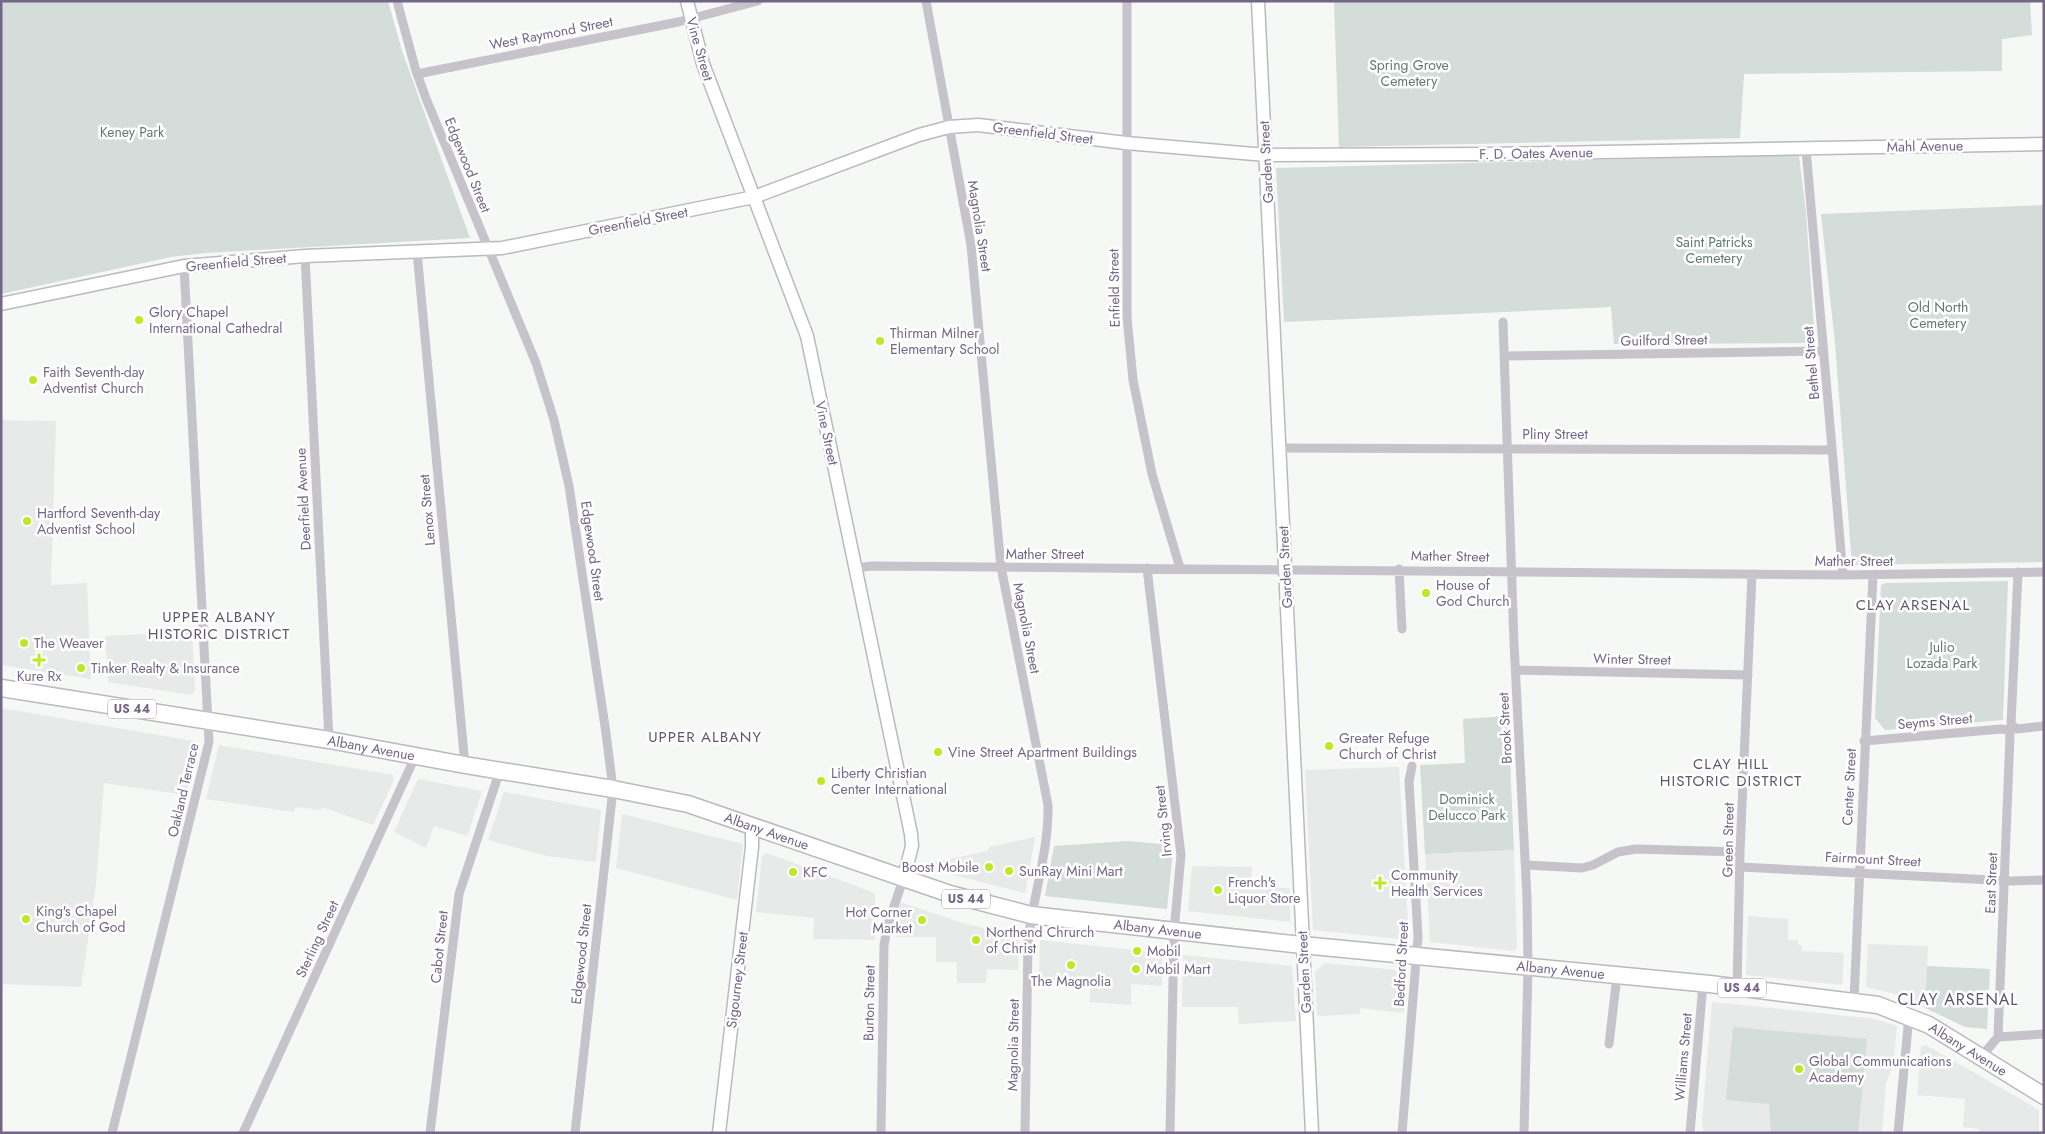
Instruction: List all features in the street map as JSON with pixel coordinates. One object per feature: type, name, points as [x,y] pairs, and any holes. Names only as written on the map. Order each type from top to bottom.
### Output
[{"type":"highway","name":"Albany Avenue","points":[[1,688],[329,740],[465,766],[613,789],[688,804],[966,899],[1031,915],[1302,945],[1854,1000],[1878,1005],[1929,1025],[2044,1096]]},
{"type":"street","name":"Edgewood Street","points":[[397,1],[417,74],[536,364],[554,420],[569,486],[613,789],[575,1133]]},
{"type":"street","name":"Vine Street","points":[[687,1],[703,64],[807,336],[912,840],[904,877]]},
{"type":"street","name":"West Raymond Street","points":[[417,74],[691,19],[758,1]]},
{"type":"street","name":"Magnolia Street","points":[[926,1],[971,245],[1001,567],[1048,805],[1047,832],[1031,915],[1028,942],[1025,1133]]},
{"type":"street","name":"Enfield Street","points":[[1127,1],[1127,317],[1133,380],[1152,474],[1180,568]]},
{"type":"street","name":"Garden Street","points":[[1258,1],[1312,1133]]},
{"type":"street","name":"Greenfield Street","points":[[1,304],[184,266],[305,256],[488,249],[754,197],[919,135],[949,128],[978,125],[1126,143],[1266,155]]},
{"type":"street","name":"Mahl Avenue","points":[[1806,149],[2044,144]]},
{"type":"street","name":"F. D. Oates Avenue","points":[[1266,155],[1806,149]]},
{"type":"street","name":"Bethel Street","points":[[1806,149],[1843,575]]},
{"type":"street","name":"Lenox Street","points":[[417,252],[465,766]]},
{"type":"street","name":"Deerfield Avenue","points":[[305,256],[329,740]]},
{"type":"street","name":"Oakland Terrace","points":[[112,1133],[207,750],[184,266]]},
{"type":"street","name":"Brook Street","points":[[1503,322],[1516,670],[1526,865],[1528,967],[1524,1133]]},
{"type":"street","name":"Guilford Street","points":[[1505,356],[1823,351]]},
{"type":"street","name":"Pliny Street","points":[[1278,448],[1832,450]]},
{"type":"street","name":"Mather Street","points":[[855,568],[872,566],[1285,570],[1399,569],[1843,575],[2044,572]]},
{"type":"street","name":"Irving Street","points":[[1147,568],[1181,855],[1174,931],[1170,1133]]},
{"type":"street","points":[[1399,569],[1402,629]]},
{"type":"street","name":"East Street","points":[[1998,1037],[2018,572]]},
{"type":"street","name":"Green Street","points":[[1737,988],[1740,852],[1752,574]]},
{"type":"street","name":"Center Street","points":[[1854,1000],[1858,872],[1873,575]]},
{"type":"street","name":"Winter Street","points":[[1516,670],[1748,675]]},
{"type":"street","name":"Seyms Street","points":[[1864,741],[2044,726]]},
{"type":"street","name":"Sterling Street","points":[[243,1133],[415,757]]},
{"type":"street","name":"Bedford Street","points":[[1402,1133],[1418,927],[1410,781],[1412,766]]},
{"type":"street","name":"Cabot Street","points":[[430,1133],[459,894],[500,770]]},
{"type":"street","name":"Sigourney Street","points":[[719,1133],[752,847],[752,826]]},
{"type":"street","points":[[1526,865],[1582,868],[1593,865],[1618,852],[1636,849],[1740,852]]},
{"type":"street","name":"Fairmount Street","points":[[1740,867],[2005,880],[2044,880]]},
{"type":"street","name":"Burton Street","points":[[881,1133],[884,946],[887,927],[904,877]]},
{"type":"street","points":[[1609,1044],[1617,976]]},
{"type":"street","name":"Williams Street","points":[[1690,1133],[1703,984]]},
{"type":"street","points":[[1898,1133],[1909,1016]]},
{"type":"street","points":[[1981,1057],[1998,1037],[2044,1034]]},
{"type":"shaded area","name":"Hartford Seventh-day Adventist School","points":[[1,420],[56,421],[51,585],[87,583],[91,679],[1,665]]},
{"type":"shaded area","points":[[192,632],[195,690],[192,695],[108,682],[105,636]]},
{"type":"shaded area","points":[[1,708],[199,742],[186,795],[104,783],[96,884],[81,987],[1,984]]},
{"type":"shaded area","points":[[219,745],[393,775],[394,780],[373,825],[322,807],[321,810],[296,807],[293,812],[206,799]]},
{"type":"shaded area","points":[[1399,767],[1409,940],[1313,930],[1305,770]]},
{"type":"shaded area","points":[[418,779],[482,791],[467,836],[434,826],[426,848],[394,832]]},
{"type":"shaded area","points":[[504,792],[601,810],[596,862],[547,856],[488,840]]},
{"type":"shaded area","points":[[622,814],[743,844],[737,900],[616,868]]},
{"type":"shaded area","points":[[1035,837],[1025,893],[953,875],[935,869],[930,863],[988,851],[989,847]]},
{"type":"shaded area","points":[[1514,850],[1517,948],[1514,951],[1430,942],[1425,854]]},
{"type":"shaded area","points":[[767,853],[875,893],[875,940],[813,939],[814,918],[756,912],[762,856]]},
{"type":"shaded area","points":[[1192,866],[1252,867],[1251,887],[1290,888],[1290,922],[1188,911]]},
{"type":"shaded area","points":[[900,902],[966,924],[1019,936],[1018,970],[987,969],[986,983],[957,983],[957,962],[936,962],[936,937],[895,937],[896,905]]},
{"type":"shaded area","points":[[1748,916],[1788,919],[1788,940],[1798,940],[1798,945],[1802,946],[1802,951],[1844,953],[1842,985],[1746,975]]},
{"type":"shaded area","points":[[1040,940],[1162,953],[1162,986],[1131,984],[1131,1005],[1090,1002],[1090,987],[1039,982]]},
{"type":"shaded area","points":[[1868,944],[1928,946],[1925,1008],[1899,995],[1866,987]]},
{"type":"shaded area","points":[[1183,955],[1292,966],[1296,1021],[1239,1024],[1238,1007],[1182,1007]]},
{"type":"shaded area","points":[[1325,963],[1407,971],[1404,1013],[1360,1008],[1360,1014],[1317,1016],[1315,972]]},
{"type":"shaded area","name":"Global Communications Academy","points":[[1712,1002],[1876,1019],[1897,1026],[1893,1067],[1886,1083],[1882,1133],[1704,1133],[1702,1122]]},
{"type":"shaded area","points":[[1926,1045],[2039,1110],[2039,1133],[1979,1133],[1979,1129],[1963,1127],[1965,1099],[1917,1095],[1921,1047]]},
{"type":"green space","name":"Keney Park","points":[[1,1],[388,1],[402,51],[470,238],[205,253],[171,257],[1,294]]},
{"type":"green space","name":"Spring Grove Cemetery","points":[[1334,1],[2030,1],[2032,35],[2002,39],[2002,71],[1744,74],[1740,138],[1339,147]]},
{"type":"green space","name":"Saint Patricks Cemetery","points":[[1799,156],[1806,212],[1815,343],[1614,344],[1611,307],[1284,322],[1276,168]]},
{"type":"green space","name":"Old North Cemetery","points":[[2044,205],[2044,562],[1852,565],[1835,343],[1821,214]]},
{"type":"green space","name":"Julio Lozada Park","points":[[2008,581],[2003,720],[1885,730],[1875,718],[1881,585],[1886,583]]},
{"type":"green space","name":"Dominick Delucco Park","points":[[1508,716],[1514,850],[1425,854],[1420,765],[1465,763],[1463,719]]},
{"type":"green space","points":[[1128,841],[1171,845],[1172,860],[1167,909],[1045,896],[1054,846]]},
{"type":"green space","points":[[1927,966],[1990,969],[1987,1029],[1965,1027],[1925,1008]]},
{"type":"green space","points":[[1733,1027],[1867,1039],[1858,1133],[1771,1133],[1769,1104],[1726,1100]]},
{"type":"place","name":"Glory Chapel International Cathedral","points":[[139,320]]},
{"type":"place","name":"Thirman Milner Elementary School","points":[[880,341]]},
{"type":"place","name":"Faith Seventh-day Adventist Church","points":[[33,380]]},
{"type":"place","name":"Hartford Seventh-day Adventist School","points":[[27,521]]},
{"type":"place","name":"House of God Church","points":[[1426,593]]},
{"type":"place","name":"The Weaver","points":[[24,643]]},
{"type":"place","name":"Kure Rx","points":[[39,660]]},
{"type":"place","name":"Tinker Realty & Insurance","points":[[81,668]]},
{"type":"place","name":"Greater Refuge Church of Christ","points":[[1329,746]]},
{"type":"place","name":"Vine Street Apartment Buildings","points":[[938,752]]},
{"type":"place","name":"Liberty Christian Center International","points":[[821,781]]},
{"type":"place","name":"Boost Mobile","points":[[989,867]]},
{"type":"place","name":"SunRay Mini Mart","points":[[1009,871]]},
{"type":"place","name":"KFC","points":[[793,872]]},
{"type":"place","name":"Community Health Services","points":[[1380,883]]},
{"type":"place","name":"French's Liquor Store","points":[[1218,890]]},
{"type":"place","name":"King's Chapel Church of God","points":[[26,919]]},
{"type":"place","name":"Hot Corner Market","points":[[922,920]]},
{"type":"place","name":"Northend Chrurch of Christ","points":[[976,940]]},
{"type":"place","name":"Mobil","points":[[1137,951]]},
{"type":"place","name":"The Magnolia","points":[[1071,965]]},
{"type":"place","name":"Mobil Mart","points":[[1136,969]]},
{"type":"place","name":"Global Communications Academy","points":[[1799,1069]]},
{"type":"district","name":"CLAY ARSENAL","points":[[1913,605]]},
{"type":"district","name":"UPPER ALBANY HISTORIC DISTRICT","points":[[219,626]]},
{"type":"district","name":"UPPER ALBANY","points":[[705,737]]},
{"type":"district","name":"CLAY HILL HISTORIC DISTRICT","points":[[1731,772]]},
{"type":"district","name":"CLAY ARSENAL","points":[[1958,999]]}]
